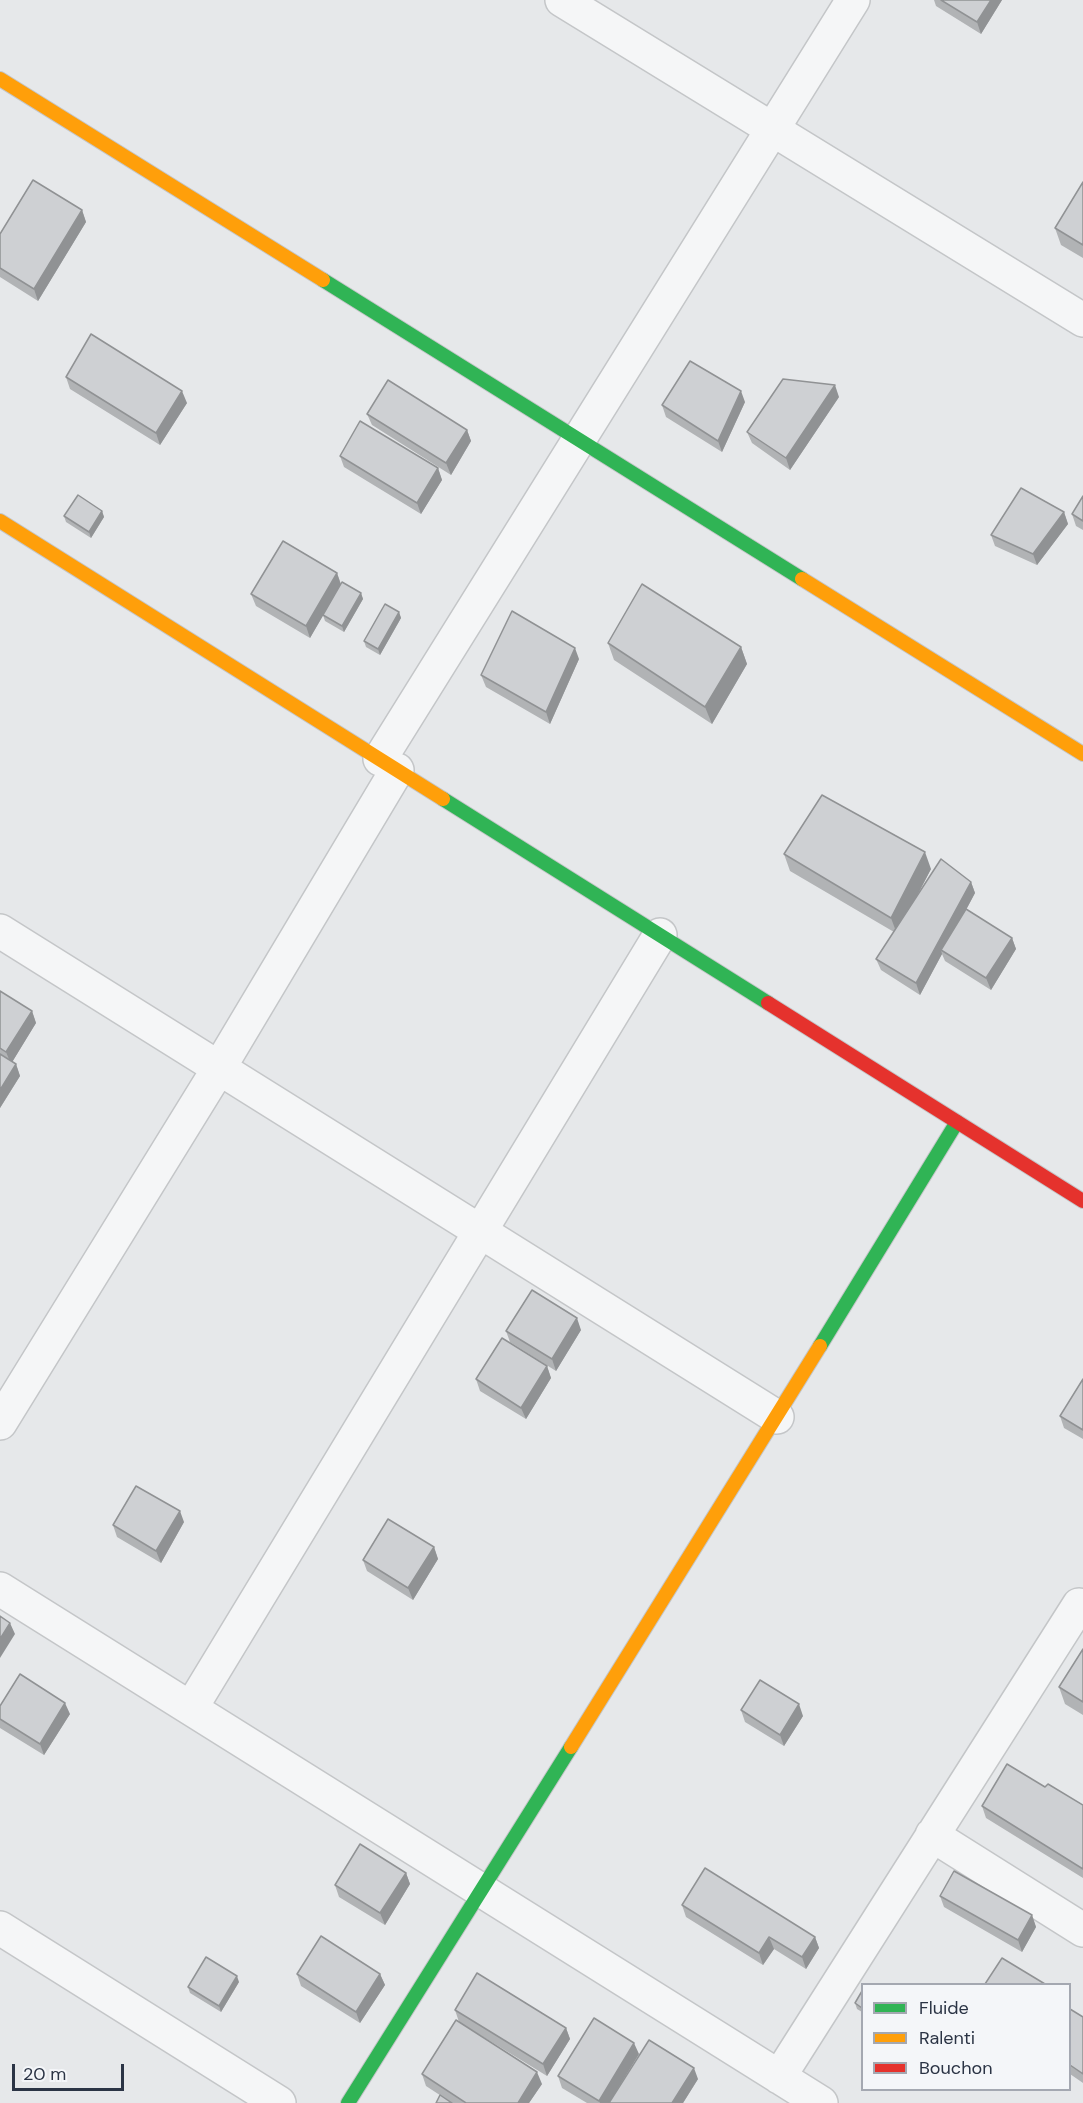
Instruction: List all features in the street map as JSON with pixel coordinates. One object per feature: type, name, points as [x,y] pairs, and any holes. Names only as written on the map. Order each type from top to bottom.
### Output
[{"type":"street","points":[[562,0],[1083,320]]},
{"type":"street","points":[[0,1423],[219,1068],[388,765],[579,440],[853,0]]},
{"type":"street","points":[[0,79],[1083,754]]},
{"type":"street","points":[[0,521],[1083,1201]]},
{"type":"street","points":[[0,931],[777,1416]]},
{"type":"street","points":[[191,1708],[660,935]]},
{"type":"street","points":[[348,2103],[777,1416],[957,1122]]},
{"type":"street","points":[[0,1588],[821,2103]]},
{"type":"street","points":[[778,2076],[1079,1605],[1083,1607]]},
{"type":"street","points":[[932,1835],[1083,1930]]},
{"type":"street","points":[[0,1928],[279,2103]]},
{"type":"building","points":[[941,0],[991,0],[977,22]]},
{"type":"building","points":[[33,180],[82,210],[34,289],[0,268],[0,234]]},
{"type":"building","points":[[1083,182],[1083,245],[1055,228]]},
{"type":"building","points":[[91,334],[182,391],[156,433],[66,377]]},
{"type":"building","points":[[690,361],[741,391],[718,441],[662,405]]},
{"type":"building","points":[[783,379],[835,385],[786,458],[747,432]]},
{"type":"building","points":[[388,380],[467,430],[446,463],[367,414]]},
{"type":"building","points":[[360,421],[438,468],[417,503],[340,456]]},
{"type":"building","points":[[1021,488],[1064,512],[1033,554],[991,535]]},
{"type":"building","points":[[78,495],[102,511],[89,532],[64,516]]},
{"type":"building","points":[[1083,496],[1083,521],[1072,514]]},
{"type":"building","points":[[283,541],[337,573],[306,626],[251,594]]},
{"type":"building","points":[[342,582],[361,593],[342,626],[323,615]]},
{"type":"building","points":[[642,584],[741,647],[705,707],[608,643]]},
{"type":"building","points":[[385,604],[399,612],[378,649],[364,641]]},
{"type":"building","points":[[512,611],[575,648],[546,712],[481,675]]},
{"type":"building","points":[[822,795],[925,852],[891,918],[784,854]]},
{"type":"building","points":[[941,859],[971,882],[916,983],[876,959]]},
{"type":"building","points":[[966,909],[1012,938],[986,978],[941,950]]},
{"type":"building","points":[[0,991],[32,1011],[6,1052],[0,1048]]},
{"type":"building","points":[[0,1054],[16,1064],[0,1090]]},
{"type":"building","points":[[532,1290],[577,1318],[552,1359],[506,1331]]},
{"type":"building","points":[[502,1338],[547,1366],[521,1408],[476,1379]]},
{"type":"building","points":[[1083,1379],[1083,1430],[1060,1416]]},
{"type":"building","points":[[136,1486],[180,1511],[156,1551],[113,1525]]},
{"type":"building","points":[[388,1519],[434,1547],[408,1588],[363,1560]]},
{"type":"building","points":[[0,1616],[10,1623],[0,1639]]},
{"type":"building","points":[[1083,1649],[1083,1702],[1059,1687]]},
{"type":"building","points":[[20,1674],[65,1703],[40,1744],[0,1719],[0,1706]]},
{"type":"building","points":[[760,1680],[799,1704],[780,1735],[741,1710]]},
{"type":"building","points":[[1007,1764],[1045,1787],[1048,1784],[1083,1805],[1083,1869],[982,1806]]},
{"type":"building","points":[[360,1844],[406,1873],[380,1913],[335,1885]]},
{"type":"building","points":[[705,1868],[815,1937],[802,1957],[769,1937],[759,1953],[682,1905]]},
{"type":"building","points":[[954,1871],[1032,1915],[1018,1940],[940,1896]]},
{"type":"building","points":[[321,1936],[380,1974],[356,2012],[297,1974]]},
{"type":"building","points":[[206,1957],[237,1976],[219,2006],[188,1987]]},
{"type":"building","points":[[1002,1958],[1043,1983],[986,1983]]},
{"type":"building","points":[[477,1973],[566,2028],[543,2064],[455,2010]]},
{"type":"building","points":[[861,1993],[861,2007],[855,2003]]},
{"type":"building","points":[[1071,2010],[1083,2017],[1083,2074],[1071,2066]]},
{"type":"building","points":[[594,2018],[634,2043],[599,2101],[558,2076]]},
{"type":"building","points":[[456,2020],[537,2072],[518,2103],[466,2103],[422,2074]]},
{"type":"building","points":[[649,2040],[694,2068],[672,2103],[609,2103]]},
{"type":"building","points":[[440,2095],[452,2103],[436,2103]]},
{"type":"traffic: fast","points":[[323,280],[802,579]]},
{"type":"traffic: fast","points":[[443,799],[768,1003]]},
{"type":"traffic: fast","points":[[820,1346],[957,1122]]},
{"type":"traffic: fast","points":[[348,2103],[571,1747]]},
{"type":"traffic: slow","points":[[0,79],[323,280]]},
{"type":"traffic: slow","points":[[0,521],[443,799]]},
{"type":"traffic: slow","points":[[802,579],[1083,754]]},
{"type":"traffic: slow","points":[[571,1747],[820,1346]]},
{"type":"traffic: jam","points":[[768,1003],[1083,1201]]}]
